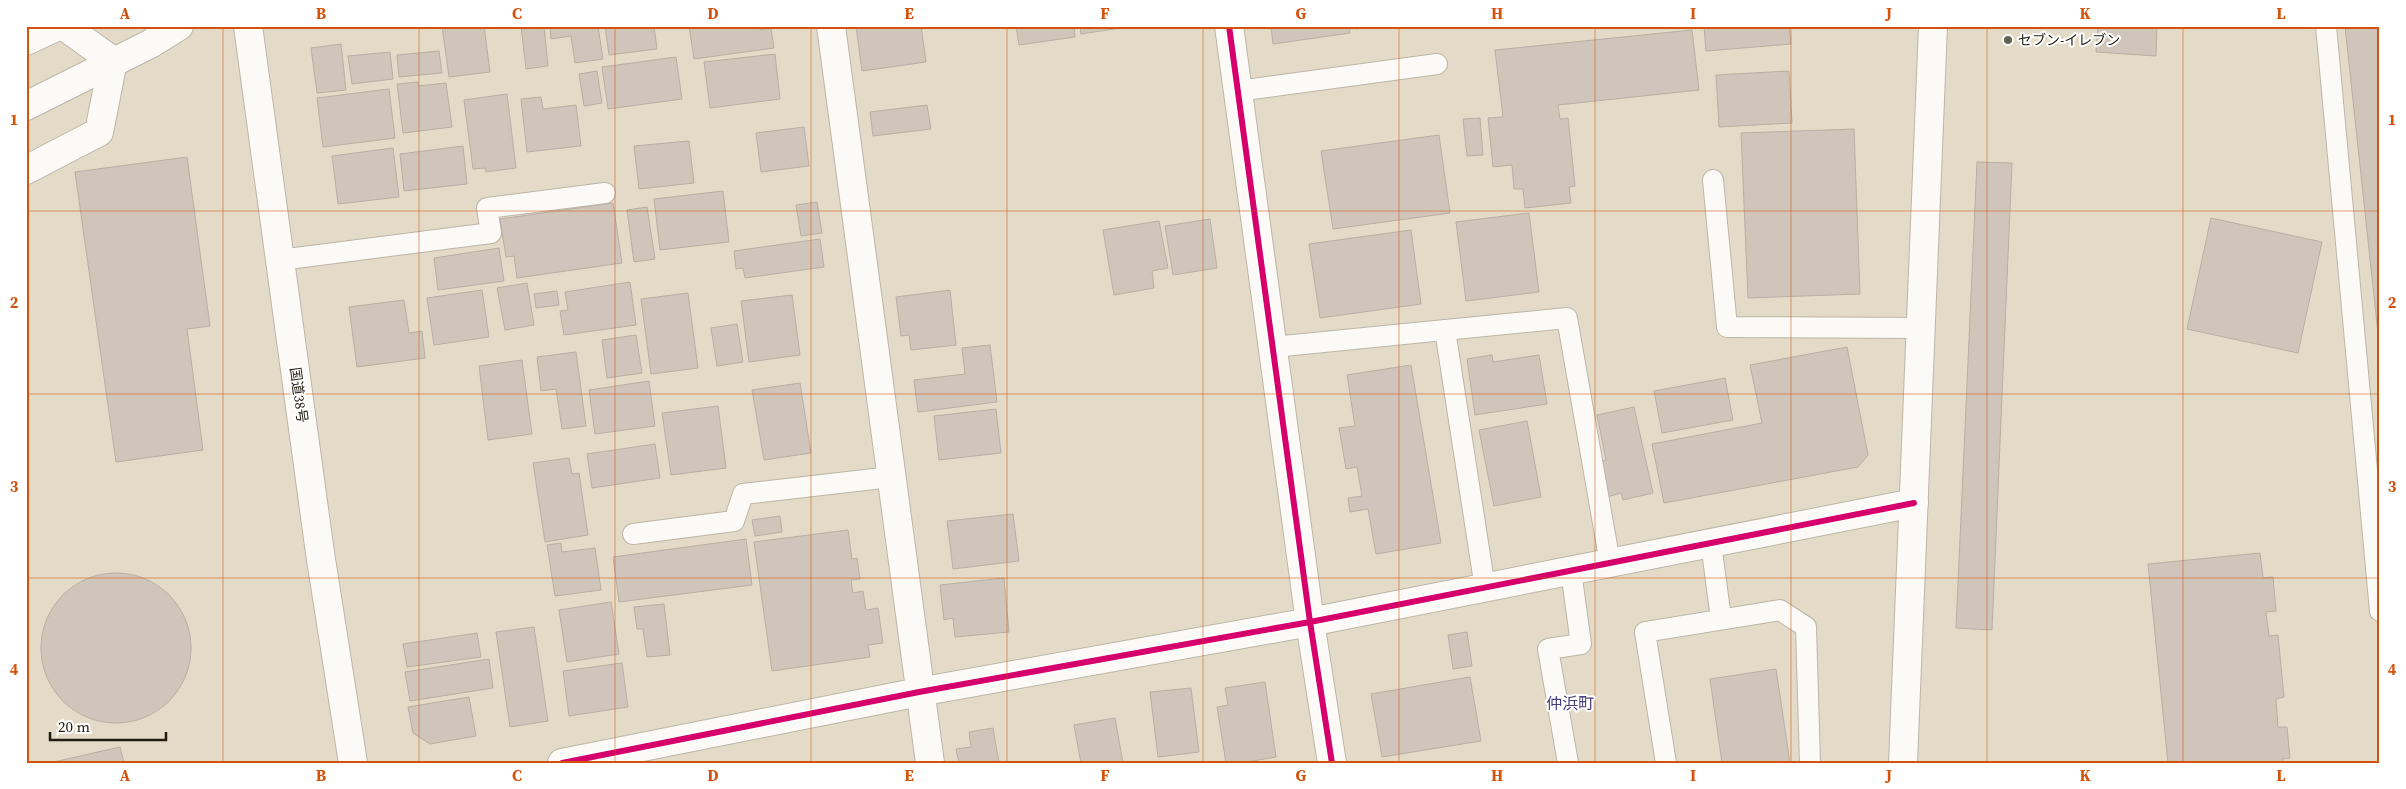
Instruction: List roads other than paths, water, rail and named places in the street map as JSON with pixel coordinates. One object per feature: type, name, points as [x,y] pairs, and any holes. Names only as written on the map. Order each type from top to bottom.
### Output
[{"type":"main road","points":[[26,41],[58,26]]},
{"type":"main road","points":[[64,26],[113,61]]},
{"type":"main road","points":[[26,106],[150,44],[179,26]]},
{"type":"main road","name":"国道38号","points":[[248,26],[320,553],[353,763]]},
{"type":"main road","points":[[831,26],[930,763]]},
{"type":"main road","points":[[1229,26],[1310,622],[1332,763]]},
{"type":"main road","points":[[1903,763],[1933,26]]},
{"type":"main road","points":[[26,170],[99,132],[113,61]]},
{"type":"main road","points":[[562,763],[919,692],[1310,622],[1914,503]]},
{"type":"lane","points":[[2326,26],[2380,611]]},
{"type":"lane","points":[[1238,91],[1437,64]]},
{"type":"lane","points":[[1713,180],[1727,327],[1921,328]]},
{"type":"lane","points":[[280,260],[491,233],[488,208],[605,193]]},
{"type":"lane","points":[[1272,347],[1567,318],[1610,563]]},
{"type":"lane","points":[[1445,330],[1485,588]]},
{"type":"lane","points":[[633,534],[734,521],[743,494],[891,477]]},
{"type":"lane","points":[[1711,543],[1721,619]]},
{"type":"lane","points":[[1568,763],[1548,649],[1581,644],[1571,570]]},
{"type":"lane","points":[[1666,763],[1645,632],[1780,610],[1806,627],[1810,763]]},
{"type":"place","name":"セブン-イレブン","points":[[2008,40]]},
{"type":"district","name":"仲浜町","points":[[1570,703]]}]
